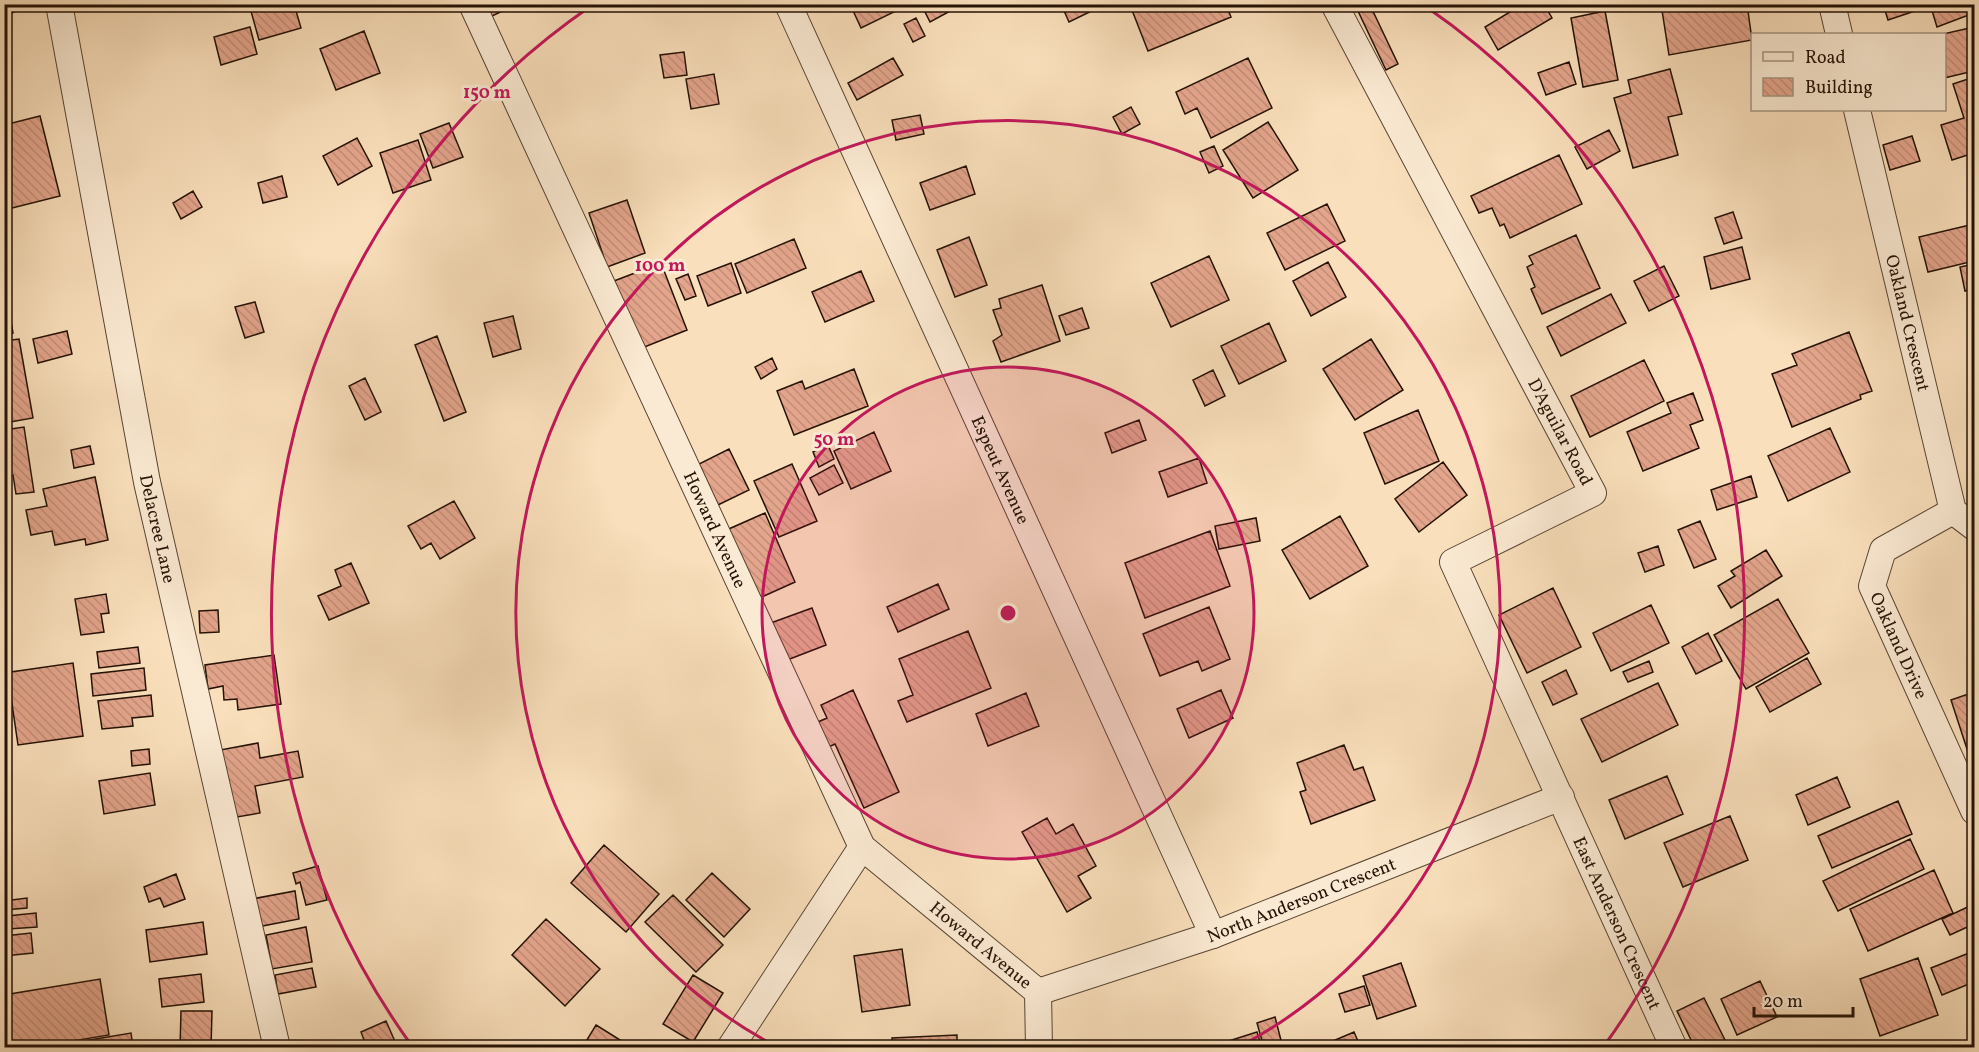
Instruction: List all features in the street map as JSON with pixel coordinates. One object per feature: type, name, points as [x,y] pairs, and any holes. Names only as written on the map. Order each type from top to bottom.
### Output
[{"type":"street","name":"Delacree Lane","points":[[59,4],[147,482],[278,1047]]},
{"type":"street","name":"Howard Avenue","points":[[472,4],[862,847],[1038,992]]},
{"type":"street","name":"Espeut Avenue","points":[[788,4],[1213,935]]},
{"type":"street","name":"D'Aguilar Road","points":[[1334,4],[1593,493],[1453,562],[1561,797]]},
{"type":"street","points":[[1832,4],[1839,33]]},
{"type":"street","name":"Oakland Crescent","points":[[1857,111],[1953,511]]},
{"type":"street","points":[[1953,511],[1974,527]]},
{"type":"street","name":"Oakland Drive","points":[[1953,511],[1884,550],[1872,586],[1974,811]]},
{"type":"street","name":"North Anderson Crescent","points":[[1038,992],[1213,935],[1561,797]]},
{"type":"street","name":"East Anderson Crescent","points":[[1561,797],[1674,1047]]},
{"type":"street","points":[[730,1047],[862,847]]},
{"type":"street","points":[[1038,992],[1039,1047]]},
{"type":"building","points":[[4,4],[15,4],[18,10],[4,17]]},
{"type":"building","points":[[249,4],[294,4],[301,28],[259,40]]},
{"type":"building","points":[[484,4],[517,4],[490,17]]},
{"type":"building","points":[[850,4],[895,4],[898,10],[861,28]]},
{"type":"building","points":[[921,4],[963,4],[930,22]]},
{"type":"building","points":[[1061,4],[1106,4],[1069,22]]},
{"type":"building","points":[[1226,4],[1231,17],[1148,51],[1130,5]]},
{"type":"building","points":[[1523,4],[1544,4],[1552,18],[1498,50],[1485,27]]},
{"type":"building","points":[[1661,4],[1747,4],[1751,40],[1669,55]]},
{"type":"building","points":[[1883,4],[1919,4],[1921,9],[1888,20]]},
{"type":"building","points":[[1930,4],[1974,4],[1974,13],[1937,27]]},
{"type":"building","points":[[1370,5],[1398,64],[1386,70],[1358,11]]},
{"type":"building","points":[[1605,11],[1618,80],[1583,87],[1571,18]]},
{"type":"building","points":[[916,18],[925,36],[913,42],[904,24]]},
{"type":"building","points":[[250,27],[257,54],[221,65],[214,37]]},
{"type":"building","points":[[1974,27],[1974,71],[1946,78],[1946,33]]},
{"type":"building","points":[[364,31],[380,73],[336,90],[320,49]]},
{"type":"building","points":[[684,52],[687,75],[664,78],[660,55]]},
{"type":"building","points":[[893,58],[903,75],[857,100],[848,83]]},
{"type":"building","points":[[1248,58],[1272,108],[1211,138],[1197,108],[1185,114],[1176,92]]},
{"type":"building","points":[[1569,62],[1576,84],[1546,95],[1538,73]]},
{"type":"building","points":[[1670,69],[1682,114],[1668,117],[1678,155],[1633,168],[1614,98],[1631,93],[1628,80]]},
{"type":"building","points":[[714,74],[719,104],[691,109],[686,79]]},
{"type":"building","points":[[1974,77],[1974,153],[1952,160],[1941,125],[1964,118],[1953,84]]},
{"type":"building","points":[[1131,107],[1140,124],[1122,134],[1113,117]]},
{"type":"building","points":[[920,115],[924,134],[896,140],[892,120]]},
{"type":"building","points":[[40,116],[60,196],[4,210],[4,125]]},
{"type":"building","points":[[1268,122],[1298,170],[1253,198],[1223,150]]},
{"type":"building","points":[[449,123],[463,157],[433,168],[420,134]]},
{"type":"building","points":[[1609,130],[1620,151],[1587,169],[1575,147]]},
{"type":"building","points":[[1912,136],[1920,161],[1890,170],[1883,145]]},
{"type":"building","points":[[357,138],[372,166],[338,185],[323,156]]},
{"type":"building","points":[[418,140],[431,180],[393,193],[380,153]]},
{"type":"building","points":[[1214,146],[1223,166],[1209,173],[1200,152]]},
{"type":"building","points":[[1559,155],[1582,204],[1510,238],[1504,224],[1500,226],[1492,208],[1479,213],[1471,196]]},
{"type":"building","points":[[966,166],[975,194],[930,210],[920,183]]},
{"type":"building","points":[[282,176],[287,197],[263,203],[258,183]]},
{"type":"building","points":[[193,191],[202,207],[181,219],[173,203]]},
{"type":"building","points":[[627,200],[645,253],[607,267],[589,213]]},
{"type":"building","points":[[1327,204],[1345,241],[1285,270],[1267,233]]},
{"type":"building","points":[[1733,212],[1742,238],[1724,244],[1715,218]]},
{"type":"building","points":[[1974,224],[1974,261],[1928,272],[1919,237]]},
{"type":"building","points":[[1576,235],[1600,288],[1542,314],[1531,289],[1535,287],[1527,267],[1533,264],[1529,256]]},
{"type":"building","points":[[969,237],[987,285],[955,297],[937,250]]},
{"type":"building","points":[[794,239],[806,268],[747,293],[735,264]]},
{"type":"building","points":[[1742,247],[1750,279],[1711,289],[1704,257]]},
{"type":"building","points":[[1209,256],[1229,300],[1171,327],[1151,283]]},
{"type":"building","points":[[1328,262],[1346,297],[1311,316],[1293,281]]},
{"type":"building","points":[[661,263],[687,330],[632,352],[629,318],[614,281]]},
{"type":"building","points":[[731,263],[741,293],[708,306],[697,276]]},
{"type":"building","points":[[1974,264],[1974,289],[1965,291],[1960,267]]},
{"type":"building","points":[[1664,266],[1679,296],[1649,311],[1634,281]]},
{"type":"building","points":[[861,271],[874,301],[825,322],[812,292]]},
{"type":"building","points":[[688,274],[696,296],[685,300],[676,279]]},
{"type":"building","points":[[1042,285],[1060,341],[1001,362],[993,341],[1002,335],[993,310],[1001,308],[999,299]]},
{"type":"building","points":[[1611,294],[1626,323],[1561,356],[1547,327]]},
{"type":"building","points":[[7,297],[13,333],[4,334],[4,298]]},
{"type":"building","points":[[255,302],[264,332],[245,338],[235,307]]},
{"type":"building","points":[[1082,308],[1089,328],[1066,335],[1059,316]]},
{"type":"building","points":[[513,316],[521,349],[493,357],[484,323]]},
{"type":"building","points":[[1269,323],[1286,361],[1239,384],[1221,346]]},
{"type":"building","points":[[67,331],[72,354],[38,363],[33,339]]},
{"type":"building","points":[[1849,332],[1872,391],[1860,395],[1861,399],[1792,427],[1772,374],[1797,365],[1792,354]]},
{"type":"building","points":[[437,336],[466,412],[444,421],[415,345]]},
{"type":"building","points":[[19,339],[33,418],[4,423],[4,341]]},
{"type":"building","points":[[1371,339],[1403,390],[1355,420],[1323,369]]},
{"type":"building","points":[[772,358],[777,369],[761,379],[755,367]]},
{"type":"building","points":[[1644,360],[1664,401],[1590,437],[1571,396]]},
{"type":"building","points":[[854,369],[868,406],[794,435],[777,391],[802,381],[805,389]]},
{"type":"building","points":[[1213,370],[1225,396],[1205,406],[1193,380]]},
{"type":"building","points":[[365,378],[381,412],[365,420],[349,386]]},
{"type":"building","points":[[1693,393],[1703,420],[1690,425],[1699,448],[1643,471],[1627,432],[1671,413],[1667,403]]},
{"type":"building","points":[[1418,410],[1439,461],[1385,484],[1364,433]]},
{"type":"building","points":[[1139,420],[1146,440],[1112,453],[1105,433]]},
{"type":"building","points":[[24,427],[34,492],[16,494],[13,475],[4,476],[4,430]]},
{"type":"building","points":[[1830,428],[1850,472],[1788,501],[1768,456]]},
{"type":"building","points":[[874,432],[891,471],[851,489],[834,451]]},
{"type":"building","points":[[828,445],[834,459],[819,467],[813,452]]},
{"type":"building","points":[[90,446],[94,464],[74,468],[71,450]]},
{"type":"building","points":[[729,449],[749,490],[718,505],[699,464]]},
{"type":"building","points":[[1199,458],[1207,483],[1168,497],[1159,472]]},
{"type":"building","points":[[1443,462],[1467,495],[1419,532],[1395,499]]},
{"type":"building","points":[[792,464],[817,521],[779,537],[754,481]]},
{"type":"building","points":[[834,465],[843,483],[819,495],[810,478]]},
{"type":"building","points":[[1751,476],[1757,497],[1717,510],[1711,490]]},
{"type":"building","points":[[95,477],[108,540],[86,545],[85,539],[55,545],[52,531],[31,535],[26,510],[47,506],[43,489]]},
{"type":"building","points":[[454,501],[475,538],[440,559],[431,543],[421,549],[408,526]]},
{"type":"building","points":[[765,513],[795,582],[753,601],[722,532]]},
{"type":"building","points":[[1340,516],[1368,566],[1310,599],[1282,550]]},
{"type":"building","points":[[1256,518],[1260,541],[1219,549],[1215,526]]},
{"type":"building","points":[[1700,521],[1716,559],[1694,568],[1678,530]]},
{"type":"building","points":[[1210,531],[1230,586],[1145,618],[1125,563]]},
{"type":"building","points":[[1658,546],[1664,565],[1645,572],[1638,553]]},
{"type":"building","points":[[1766,550],[1782,576],[1731,608],[1718,586],[1735,576],[1731,571]]},
{"type":"building","points":[[351,563],[369,603],[329,620],[318,596],[341,586],[335,570]]},
{"type":"building","points":[[938,584],[949,609],[898,632],[887,607]]},
{"type":"building","points":[[1553,588],[1581,647],[1527,673],[1499,615]]},
{"type":"building","points":[[106,594],[109,613],[101,614],[104,632],[81,635],[75,599]]},
{"type":"building","points":[[1778,599],[1809,653],[1746,689],[1714,635]]},
{"type":"building","points":[[1651,605],[1669,643],[1611,671],[1593,633]]},
{"type":"building","points":[[1209,607],[1230,659],[1202,671],[1198,661],[1160,676],[1143,634]]},
{"type":"building","points":[[812,608],[826,645],[782,662],[768,624]]},
{"type":"building","points":[[218,610],[219,632],[200,633],[199,611]]},
{"type":"building","points":[[968,631],[991,688],[907,722],[898,701],[913,695],[899,659]]},
{"type":"building","points":[[1708,633],[1722,661],[1696,674],[1682,647]]},
{"type":"building","points":[[138,647],[140,663],[99,668],[97,652]]},
{"type":"building","points":[[274,655],[281,704],[238,710],[237,699],[224,700],[223,686],[208,689],[205,665]]},
{"type":"building","points":[[1807,658],[1821,684],[1770,712],[1756,687]]},
{"type":"building","points":[[1649,661],[1653,672],[1628,682],[1623,672]]},
{"type":"building","points":[[73,663],[83,736],[18,745],[10,690],[4,691],[4,673]]},
{"type":"building","points":[[144,668],[146,690],[93,696],[91,674]]},
{"type":"building","points":[[1566,670],[1577,694],[1553,705],[1542,682]]},
{"type":"building","points":[[1658,683],[1678,725],[1602,762],[1581,719]]},
{"type":"building","points":[[853,690],[899,792],[864,808],[835,744],[822,750],[811,725],[827,718],[821,705]]},
{"type":"building","points":[[1221,690],[1233,718],[1189,738],[1177,709]]},
{"type":"building","points":[[1974,692],[1974,750],[1968,752],[1951,700]]},
{"type":"building","points":[[1026,693],[1039,726],[988,746],[976,714]]},
{"type":"building","points":[[151,695],[153,716],[132,718],[133,726],[102,729],[98,701]]},
{"type":"building","points":[[258,743],[260,758],[298,751],[303,777],[255,786],[260,813],[231,818],[220,750]]},
{"type":"building","points":[[1344,745],[1354,770],[1363,767],[1375,800],[1311,824],[1300,792],[1306,790],[1297,763]]},
{"type":"building","points":[[149,749],[150,764],[132,766],[131,751]]},
{"type":"building","points":[[150,773],[155,805],[104,814],[99,781]]},
{"type":"building","points":[[1667,776],[1683,814],[1625,839],[1609,800]]},
{"type":"building","points":[[1837,777],[1850,807],[1808,825],[1796,795]]},
{"type":"building","points":[[1898,801],[1912,834],[1832,868],[1818,836]]},
{"type":"building","points":[[1730,816],[1748,860],[1683,887],[1664,843]]},
{"type":"building","points":[[1047,818],[1056,834],[1073,824],[1096,866],[1078,876],[1091,898],[1067,912],[1022,832]]},
{"type":"building","points":[[1910,839],[1924,869],[1838,911],[1823,881]]},
{"type":"building","points":[[604,845],[659,894],[626,932],[571,883]]},
{"type":"building","points":[[318,866],[327,900],[306,905],[300,882],[296,884],[293,873]]},
{"type":"building","points":[[1934,870],[1953,913],[1868,951],[1850,909]]},
{"type":"building","points":[[712,873],[750,909],[724,937],[686,900]]},
{"type":"building","points":[[176,874],[185,899],[164,907],[160,898],[149,902],[144,887]]},
{"type":"building","points":[[295,891],[299,919],[257,927],[252,899]]},
{"type":"building","points":[[673,895],[723,945],[696,972],[645,922]]},
{"type":"building","points":[[27,898],[27,908],[4,910],[4,901]]},
{"type":"building","points":[[1974,904],[1974,924],[1950,935],[1942,919]]},
{"type":"building","points":[[36,913],[37,927],[8,929],[7,916]]},
{"type":"building","points":[[546,919],[600,969],[565,1006],[512,955]]},
{"type":"building","points":[[203,922],[207,954],[150,962],[146,930]]},
{"type":"building","points":[[306,927],[312,962],[272,969],[266,935]]},
{"type":"building","points":[[31,933],[33,953],[4,956],[4,936]]},
{"type":"building","points":[[902,949],[910,1005],[862,1012],[854,956]]},
{"type":"building","points":[[1969,953],[1974,967],[1974,982],[1942,995],[1931,968]]},
{"type":"building","points":[[1918,958],[1938,1015],[1880,1036],[1860,979]]},
{"type":"building","points":[[1401,963],[1416,1006],[1377,1019],[1363,976]]},
{"type":"building","points":[[312,968],[316,987],[278,994],[275,975]]},
{"type":"building","points":[[201,974],[204,1002],[162,1007],[159,979]]},
{"type":"building","points":[[693,975],[723,993],[693,1042],[663,1024]]},
{"type":"building","points":[[100,979],[109,1035],[31,1048],[4,1048],[4,995]]},
{"type":"building","points":[[1760,981],[1777,1017],[1737,1035],[1721,999]]},
{"type":"building","points":[[1364,986],[1370,1005],[1345,1012],[1339,994]]},
{"type":"building","points":[[1704,998],[1729,1048],[1695,1048],[1677,1011]]},
{"type":"building","points":[[181,1011],[212,1011],[211,1048],[180,1048]]},
{"type":"building","points":[[1275,1017],[1283,1048],[1264,1048],[1257,1023]]},
{"type":"building","points":[[386,1021],[397,1046],[405,1043],[407,1048],[367,1048],[361,1032]]},
{"type":"building","points":[[596,1025],[633,1048],[582,1048]]},
{"type":"building","points":[[1257,1032],[1262,1048],[1214,1048],[1213,1046]]},
{"type":"building","points":[[1354,1032],[1361,1048],[1328,1048],[1326,1044]]},
{"type":"building","points":[[131,1033],[133,1048],[60,1048],[60,1045]]},
{"type":"building","points":[[957,1035],[957,1048],[893,1048],[892,1038]]}]
